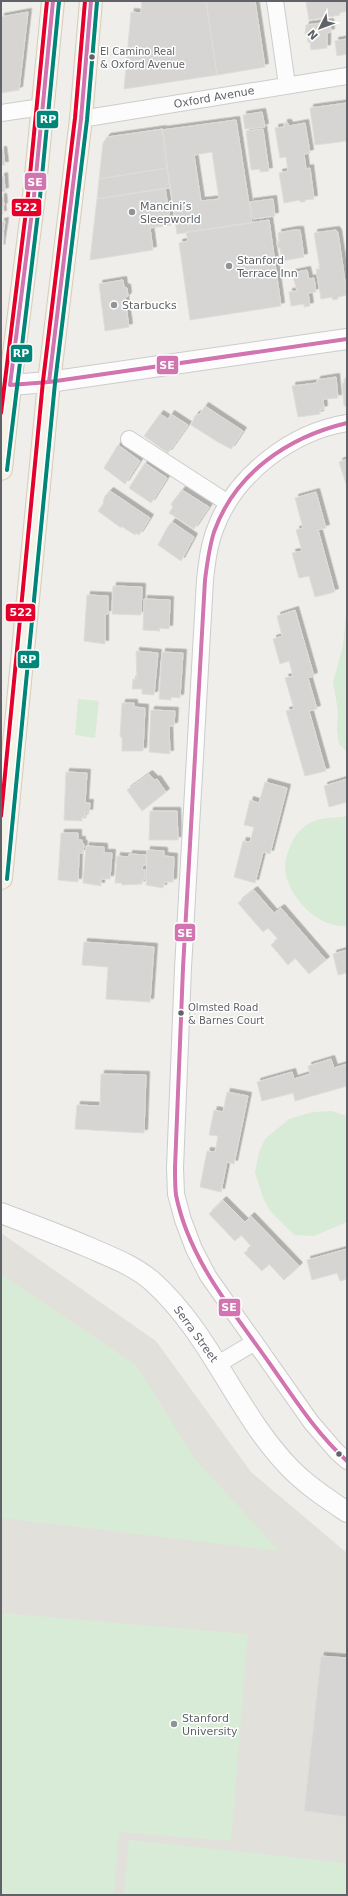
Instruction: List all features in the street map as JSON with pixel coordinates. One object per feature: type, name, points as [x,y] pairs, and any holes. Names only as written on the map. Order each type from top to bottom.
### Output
[{"type":"main road","points":[[1,469],[5,386],[34,196],[53,1]]},
{"type":"main road","points":[[1,878],[49,382],[80,119],[91,1]]},
{"type":"street","points":[[275,1],[287,85]]},
{"type":"street","name":"Oxford Avenue","points":[[80,119],[347,76]]},
{"type":"street","points":[[1,114],[42,107]]},
{"type":"street","points":[[5,386],[49,382],[347,339]]},
{"type":"street","points":[[347,423],[314,432],[290,444],[266,460],[246,480],[228,503],[216,526],[208,553],[205,580],[183,974],[175,1168],[176,1194],[183,1220],[194,1249],[208,1276],[312,1422],[336,1451],[347,1461]]},
{"type":"street","points":[[129,439],[228,503]]},
{"type":"street","name":"Serra Street","points":[[1,1213],[76,1242],[132,1266],[151,1280],[186,1316],[263,1435],[288,1465],[317,1492],[347,1512]]},
{"type":"street","points":[[218,1364],[255,1342]]},
{"type":"shaded area","name":"Stanford University","points":[[1,1233],[156,1341],[251,1472],[347,1553],[347,1895],[1,1895]]},
{"type":"green space","points":[[347,604],[347,752],[339,744],[337,731],[338,711],[333,682],[343,646]]},
{"type":"green space","points":[[78,699],[99,701],[95,738],[75,735]]},
{"type":"green space","points":[[347,816],[347,926],[325,922],[305,908],[297,899],[286,877],[285,863],[287,854],[294,839],[298,832],[304,827],[318,820]]},
{"type":"green space","points":[[332,1111],[347,1116],[347,1222],[314,1236],[294,1235],[270,1211],[263,1198],[255,1172],[259,1152],[265,1139],[289,1119],[313,1112]]},
{"type":"green space","points":[[2,1275],[137,1366],[194,1458],[279,1551],[1,1518]]},
{"type":"green space","points":[[1,1613],[248,1634],[231,1841],[119,1832],[114,1895],[1,1895]]},
{"type":"green space","points":[[129,1840],[347,1863],[347,1895],[124,1895]]},
{"type":"building","points":[[142,1],[206,1],[217,75],[124,89],[131,12],[141,13]]},
{"type":"building","points":[[206,1],[255,1],[265,67],[217,75]]},
{"type":"building","points":[[347,1],[347,11],[339,13],[340,15],[309,20],[306,2]]},
{"type":"building","points":[[28,12],[19,90],[1,93],[1,17]]},
{"type":"building","points":[[330,22],[331,32],[327,33],[327,48],[311,50],[310,42],[308,42],[307,35],[305,35],[306,25]]},
{"type":"building","points":[[347,39],[347,54],[337,56],[335,41]]},
{"type":"building","points":[[347,103],[347,141],[315,145],[310,108]]},
{"type":"building","points":[[262,112],[265,127],[245,129],[243,115]]},
{"type":"building","points":[[236,120],[252,223],[177,234],[162,130]],"holes":[[[212,152],[219,199],[201,201],[194,155]]]},
{"type":"building","points":[[284,123],[288,123],[289,126],[305,123],[310,153],[304,154],[306,169],[310,168],[314,199],[305,200],[305,202],[300,202],[300,200],[284,203],[279,173],[288,171],[286,157],[280,158],[275,128],[284,127]]},
{"type":"building","points":[[163,129],[167,168],[99,179],[103,143],[107,137]]},
{"type":"building","points":[[263,129],[269,171],[260,172],[260,169],[251,170],[246,131]]},
{"type":"building","points":[[1,150],[3,150],[5,165],[1,165]]},
{"type":"building","points":[[167,168],[170,188],[97,199],[99,179]]},
{"type":"building","points":[[4,176],[5,191],[1,192],[1,177]]},
{"type":"building","name":"Mancini’s Sleepworld","points":[[165,188],[171,225],[150,228],[153,250],[90,260],[97,199]]},
{"type":"building","points":[[1,197],[3,197],[3,214],[1,214]]},
{"type":"building","points":[[273,199],[275,216],[253,219],[250,202]]},
{"type":"building","name":"Stanford Terrace Inn","points":[[269,220],[281,306],[190,320],[179,243],[188,241],[186,232]]},
{"type":"building","points":[[5,221],[2,240],[1,248],[1,222]]},
{"type":"building","points":[[300,230],[304,257],[282,261],[280,248],[278,248],[277,242],[279,242],[278,233]]},
{"type":"building","points":[[336,230],[338,233],[347,295],[333,300],[332,297],[321,299],[316,269],[320,269],[314,233]]},
{"type":"building","points":[[307,270],[309,279],[314,278],[316,292],[308,293],[310,306],[304,307],[304,304],[291,306],[289,292],[297,291],[292,273]]},
{"type":"building","name":"Starbucks","points":[[123,280],[124,287],[127,288],[128,296],[125,299],[129,327],[105,331],[99,284]]},
{"type":"building","points":[[336,377],[338,398],[323,399],[324,409],[320,410],[320,414],[298,417],[292,386],[317,383],[317,380]]},
{"type":"building","points":[[347,378],[347,406],[344,406],[342,384],[344,383],[344,379]]},
{"type":"building","points":[[205,406],[243,431],[231,449],[191,425],[195,416],[197,414],[199,415]]},
{"type":"building","points":[[160,414],[168,419],[171,414],[188,425],[168,453],[144,436]]},
{"type":"building","points":[[118,445],[140,461],[125,484],[104,468]]},
{"type":"building","points":[[347,459],[347,487],[339,462]]},
{"type":"building","points":[[145,463],[167,478],[151,503],[129,488]]},
{"type":"building","points":[[182,490],[209,507],[194,529],[169,513],[173,507],[171,504]]},
{"type":"building","points":[[110,491],[150,518],[139,535],[136,533],[135,535],[121,526],[121,528],[98,511],[104,503],[105,496]]},
{"type":"building","points":[[316,492],[326,528],[318,530],[335,592],[315,597],[309,576],[299,578],[292,553],[302,551],[296,530],[303,528],[295,498]]},
{"type":"building","points":[[172,522],[194,537],[181,561],[158,545]]},
{"type":"building","points":[[113,586],[142,587],[141,615],[112,614]]},
{"type":"building","points":[[87,595],[108,596],[108,614],[105,614],[105,644],[84,641]]},
{"type":"building","points":[[144,599],[170,600],[169,629],[159,628],[160,631],[143,630]]},
{"type":"building","points":[[295,610],[314,676],[308,678],[317,709],[309,711],[326,771],[305,776],[286,711],[294,709],[285,678],[293,676],[289,661],[280,664],[273,639],[282,636],[277,616]]},
{"type":"building","points":[[136,651],[158,653],[154,695],[142,694],[142,689],[132,689],[133,679],[137,680]]},
{"type":"building","points":[[162,652],[183,653],[180,698],[171,697],[171,700],[159,699]]},
{"type":"building","points":[[122,703],[134,703],[134,707],[145,708],[143,751],[122,751],[122,737],[120,737]]},
{"type":"building","points":[[151,710],[175,711],[174,726],[169,726],[170,754],[149,752]]},
{"type":"building","points":[[66,772],[87,773],[85,803],[90,803],[89,813],[85,812],[85,817],[82,817],[82,821],[64,820]]},
{"type":"building","points":[[149,774],[155,780],[157,779],[166,792],[142,811],[127,790]]},
{"type":"building","points":[[347,779],[347,802],[329,807],[324,786]]},
{"type":"building","points":[[265,782],[287,788],[270,854],[263,852],[255,883],[234,877],[243,841],[250,842],[254,827],[244,825],[250,800],[259,803]]},
{"type":"building","points":[[150,811],[177,811],[178,840],[149,840]]},
{"type":"building","points":[[61,833],[78,833],[78,840],[82,840],[82,844],[84,844],[83,853],[78,853],[78,882],[58,880]]},
{"type":"building","points":[[86,846],[104,847],[104,853],[112,853],[110,879],[101,879],[101,886],[83,883]]},
{"type":"building","points":[[147,850],[164,851],[164,856],[174,857],[173,882],[164,882],[163,888],[146,885]]},
{"type":"building","points":[[129,854],[146,855],[146,865],[143,865],[142,869],[145,870],[142,884],[122,885],[122,883],[115,883],[117,856],[129,857]]},
{"type":"building","points":[[254,890],[274,913],[281,908],[326,960],[309,974],[295,958],[288,965],[271,945],[278,939],[268,928],[263,932],[238,903]]},
{"type":"building","points":[[84,942],[154,947],[150,1002],[106,999],[108,967],[82,965]]},
{"type":"building","points":[[347,950],[347,973],[338,975],[333,954]]},
{"type":"building","points":[[331,1059],[334,1068],[347,1064],[347,1086],[295,1101],[293,1093],[262,1101],[257,1082],[292,1072],[294,1079],[310,1074],[308,1066]]},
{"type":"building","points":[[101,1074],[146,1075],[144,1133],[75,1129],[77,1105],[100,1106]]},
{"type":"building","points":[[227,1092],[248,1096],[234,1164],[227,1162],[221,1192],[200,1187],[207,1151],[215,1152],[218,1136],[209,1135],[214,1110],[223,1112]]},
{"type":"building","points":[[223,1200],[245,1222],[251,1216],[299,1266],[284,1280],[269,1264],[262,1271],[244,1253],[252,1247],[241,1235],[235,1241],[209,1214]]},
{"type":"building","points":[[347,1249],[347,1279],[340,1281],[337,1273],[312,1280],[307,1260]]},
{"type":"building","points":[[321,1656],[347,1658],[347,1817],[304,1811]]},
{"type":"transit line","name":"522","points":[[1,413],[28,195],[47,1]]},
{"type":"transit line","name":"SE","points":[[53,1],[34,196],[10,385],[49,382],[347,339]]},
{"type":"transit line","name":"522","points":[[1,816],[43,381],[75,118],[85,1]]},
{"type":"transit line","name":"SE","points":[[49,382],[81,119],[91,1]]},
{"type":"transit line","name":"RP","points":[[7,470],[40,197],[59,2]]},
{"type":"transit line","name":"RP","points":[[7,879],[55,383],[87,120],[97,2]]},
{"type":"transit line","name":"SE","points":[[347,423],[325,429],[285,448],[266,461],[250,475],[235,492],[223,511],[214,532],[211,544],[205,580],[183,968],[175,1168],[176,1195],[182,1219],[191,1241],[214,1284],[306,1415],[325,1439],[347,1461]]},
{"type":"place","name":"El Camino Real & Oxford Avenue","points":[[92,57]]},
{"type":"place","name":"Mancini’s Sleepworld","points":[[132,212]]},
{"type":"place","name":"Stanford Terrace Inn","points":[[229,266]]},
{"type":"place","name":"Starbucks","points":[[114,305]]},
{"type":"place","name":"Olmsted Road & Barnes Court","points":[[181,1013]]},
{"type":"place","name":"Stanford University","points":[[174,1724]]}]
